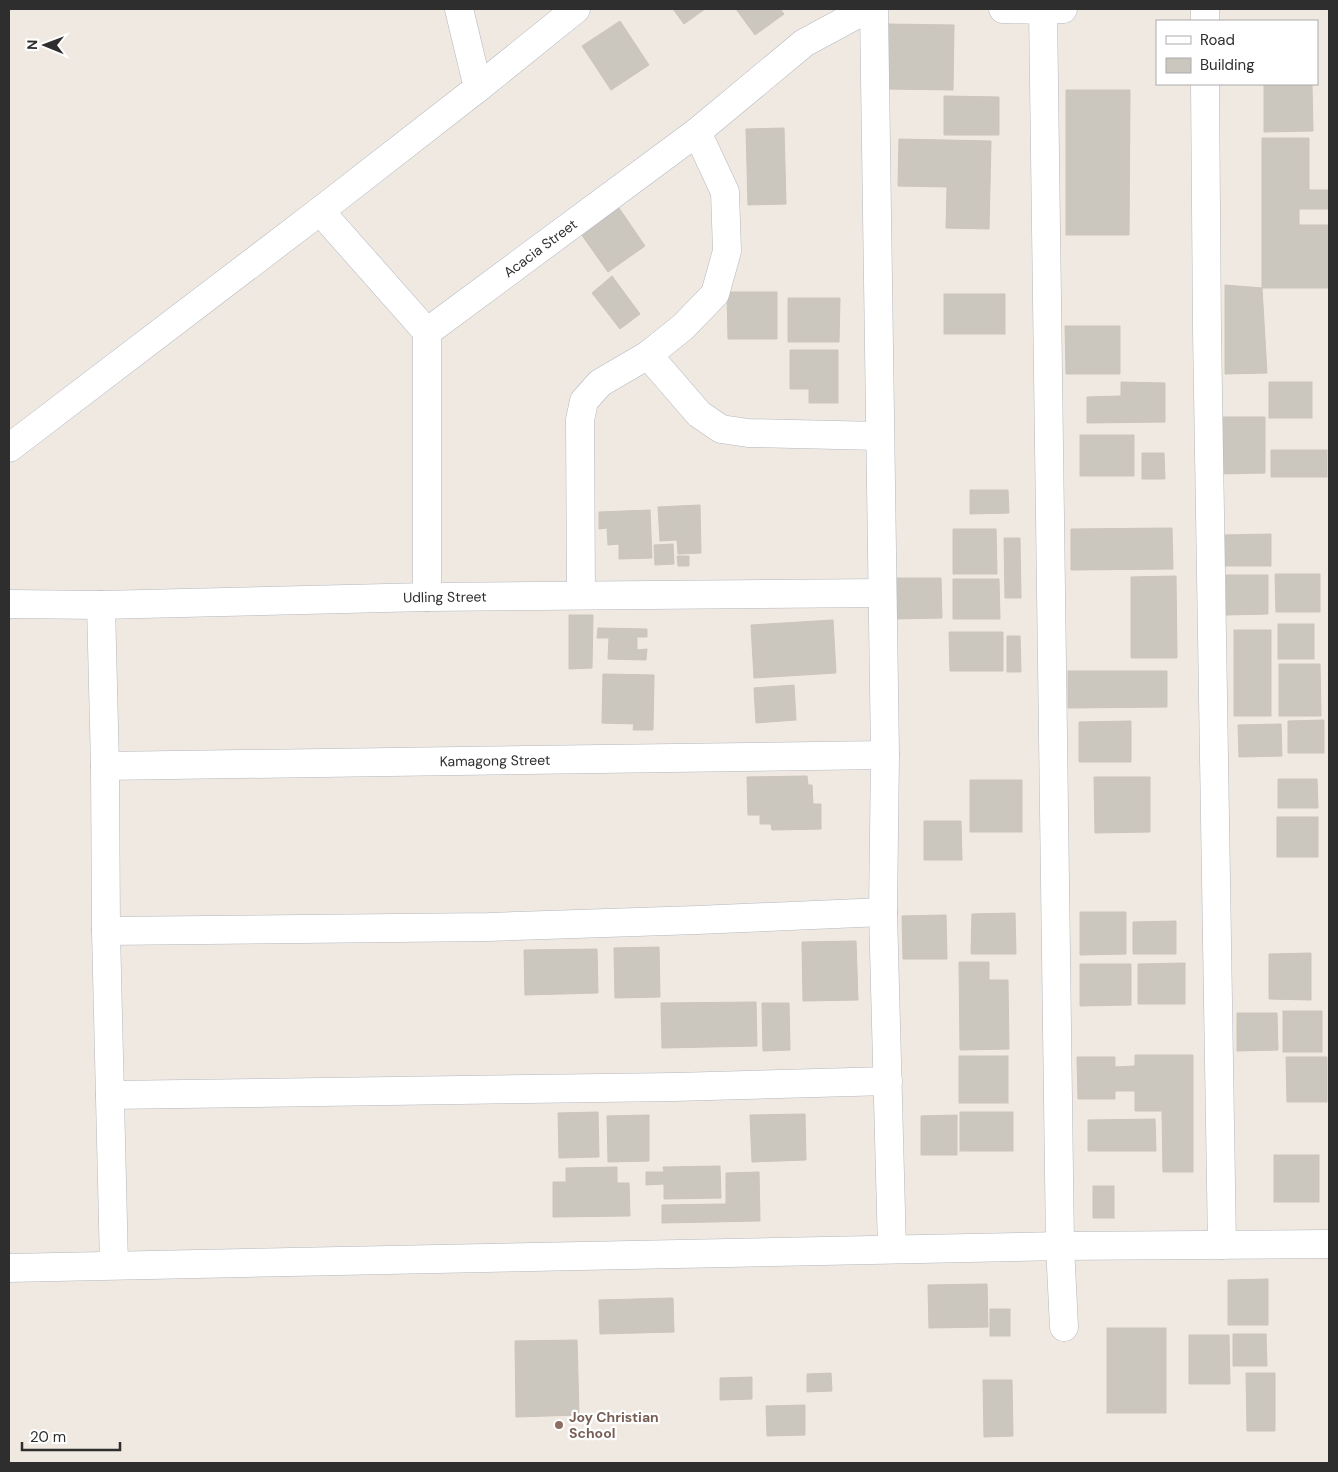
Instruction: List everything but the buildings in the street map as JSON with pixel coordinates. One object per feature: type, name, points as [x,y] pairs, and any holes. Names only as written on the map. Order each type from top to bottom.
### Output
[{"type":"street","points":[[459,9],[478,88]]},
{"type":"street","name":"Acacia Street","points":[[427,332],[697,132],[804,43],[867,9]]},
{"type":"street","points":[[874,9],[885,755],[883,912],[892,1249]]},
{"type":"street","points":[[1003,9],[1050,9],[1060,1246],[1064,1326]]},
{"type":"street","points":[[9,448],[320,212],[478,88],[564,13]]},
{"type":"street","points":[[1205,85],[1207,331],[1222,1245]]},
{"type":"street","points":[[580,595],[580,420],[584,401],[600,383],[648,355],[683,326],[715,294],[727,252],[725,192],[697,132]]},
{"type":"street","points":[[320,212],[427,332],[427,597]]},
{"type":"street","points":[[648,355],[700,414],[721,429],[748,433],[879,436]]},
{"type":"street","name":"Udling Street","points":[[9,604],[101,605],[427,597],[882,593]]},
{"type":"street","points":[[101,605],[114,1265]]},
{"type":"street","name":"Kamagong Street","points":[[105,766],[885,755]]},
{"type":"street","points":[[106,931],[489,927],[883,912]]},
{"type":"street","points":[[110,1095],[655,1087],[888,1081]]},
{"type":"street","points":[[9,1268],[892,1249],[1329,1244]]},
{"type":"place","name":"Joy Christian School","points":[[559,1425]]}]
